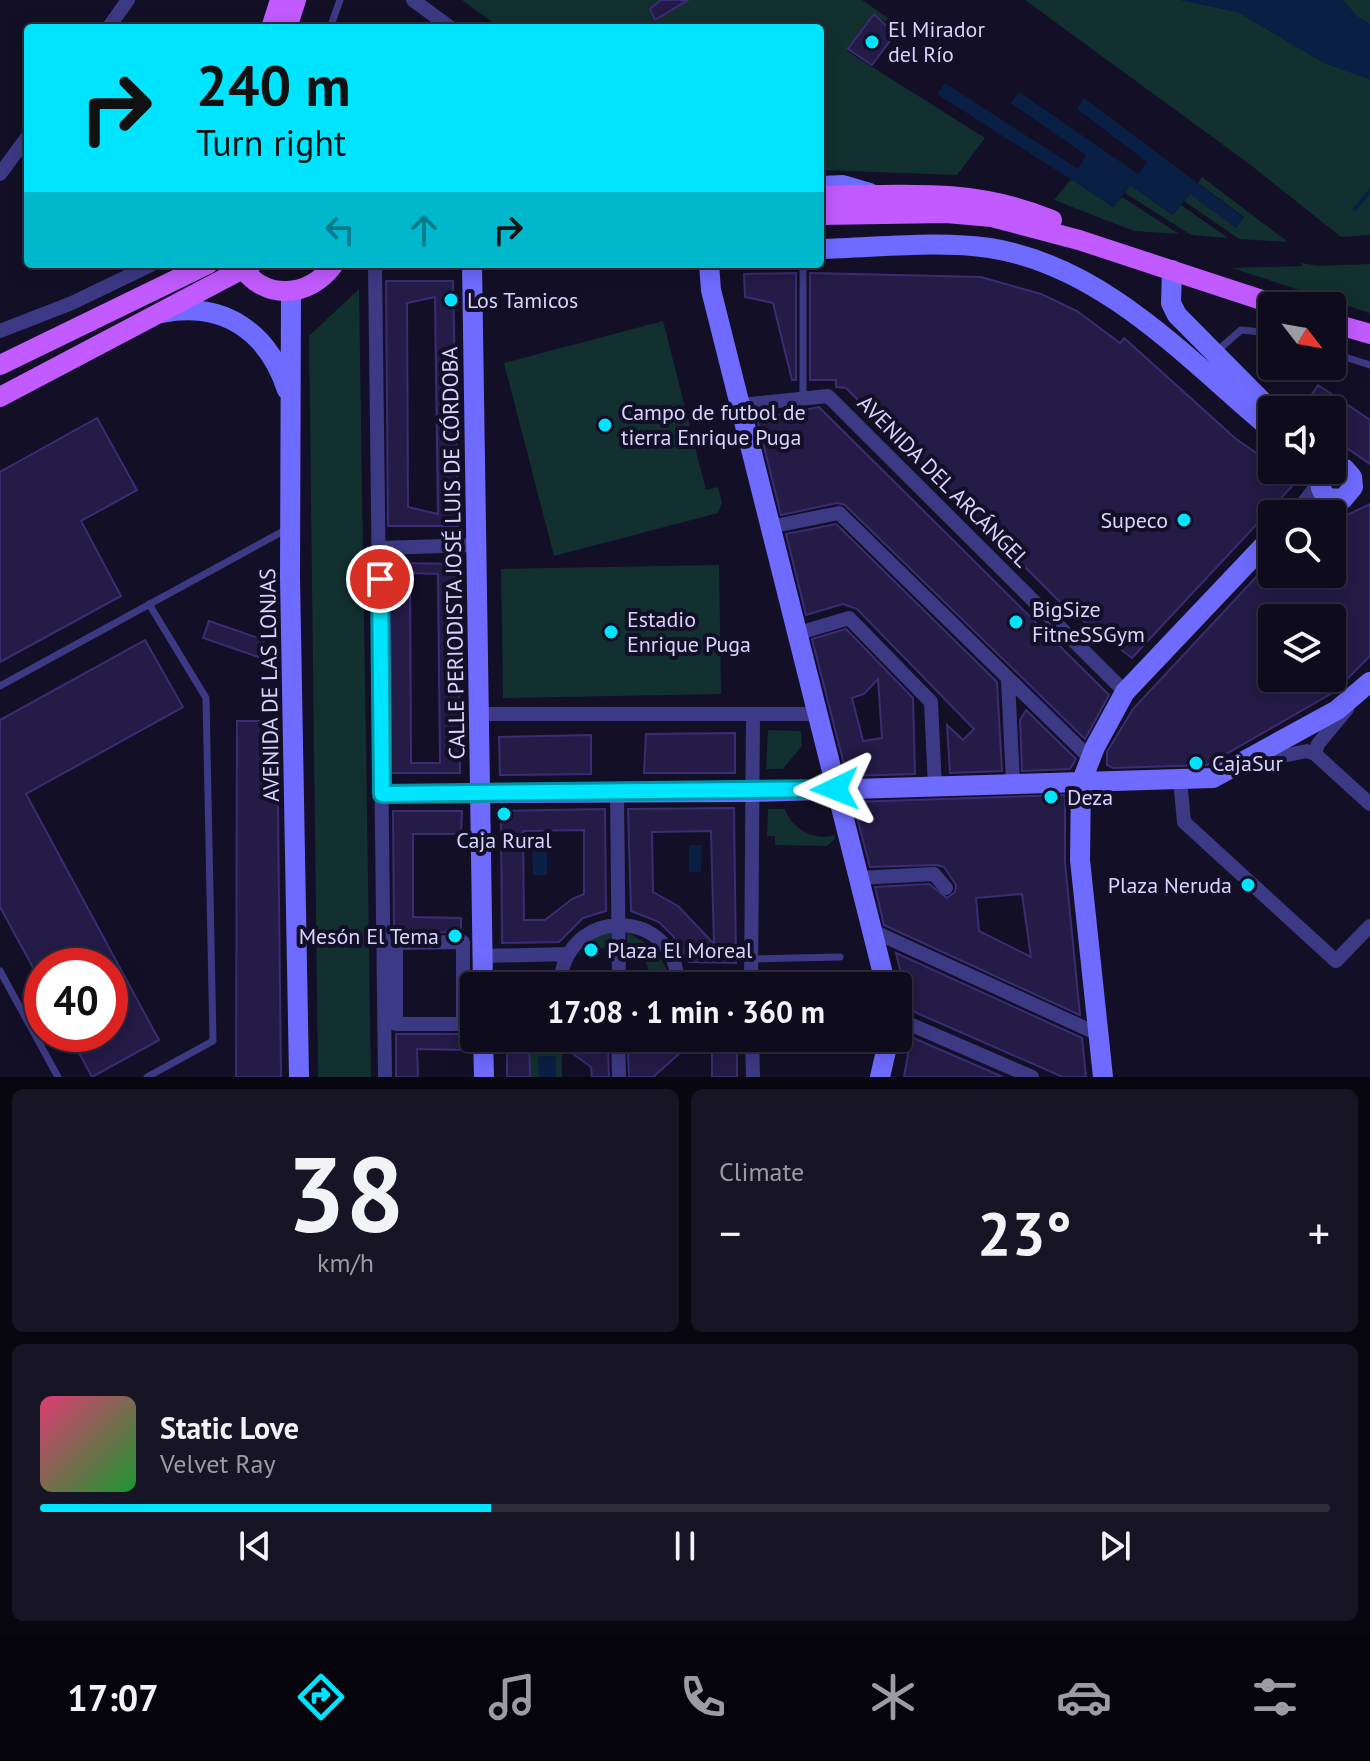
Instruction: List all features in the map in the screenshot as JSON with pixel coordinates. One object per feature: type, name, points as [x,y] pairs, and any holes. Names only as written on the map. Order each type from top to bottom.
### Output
[{"type":"main road","points":[[272,24],[280,0]]},
{"type":"main road","points":[[288,24],[296,0]]},
{"type":"main road","points":[[824,196],[924,193],[991,199],[1043,216],[1167,268]]},
{"type":"main road","points":[[824,215],[946,213],[992,217],[1167,268],[1258,299]]},
{"type":"main road","points":[[0,365],[200,268]]},
{"type":"main road","points":[[0,397],[240,268]]},
{"type":"main road","points":[[248,268],[263,286],[291,293],[313,286],[330,268]]},
{"type":"main road","points":[[1346,327],[1370,334]]},
{"type":"street","points":[[111,24],[128,0]]},
{"type":"street","points":[[413,0],[446,24]]},
{"type":"street","points":[[0,174],[24,141]]},
{"type":"street","points":[[824,186],[843,185],[877,195]]},
{"type":"street","points":[[824,249],[988,248],[1049,264],[1093,284],[1123,305],[1258,418]]},
{"type":"street","points":[[0,331],[72,303],[145,268]]},
{"type":"street","points":[[375,268],[382,794],[390,948],[390,1022],[385,1077]]},
{"type":"street","name":"CALLE PERIODISTA JOSÉ LUIS DE CÓRDOBA","points":[[472,268],[481,793],[476,950],[480,972]]},
{"type":"street","points":[[709,268],[711,290],[883,972]]},
{"type":"street","points":[[1167,268],[1173,310],[1258,397]]},
{"type":"street","name":"AVENIDA DE LAS LONJAS","points":[[291,293],[299,1077]]},
{"type":"street","points":[[158,313],[201,309],[236,322],[257,340],[272,359],[291,407]]},
{"type":"street","name":"AVENIDA DEL ARCÁNGEL","points":[[741,405],[828,396],[1125,692]]},
{"type":"street","points":[[1308,500],[1325,484]]},
{"type":"street","points":[[770,527],[839,513],[1092,760]]},
{"type":"street","points":[[380,548],[475,545]]},
{"type":"street","points":[[1103,1077],[1080,860],[1081,783],[1125,692],[1258,552]]},
{"type":"street","points":[[799,633],[849,618],[931,702],[935,788]]},
{"type":"street","points":[[1008,680],[1013,783]]},
{"type":"street","points":[[382,794],[617,790],[750,792],[1213,778],[1365,688]]},
{"type":"street","points":[[1315,754],[1318,744],[1365,688]]},
{"type":"street","points":[[479,714],[816,714]]},
{"type":"street","points":[[751,972],[753,714]]},
{"type":"street","points":[[1238,765],[1307,751],[1315,754],[1370,804]]},
{"type":"street","points":[[1180,780],[1184,822],[1336,961],[1370,926]]},
{"type":"street","points":[[617,790],[619,972]]},
{"type":"street","points":[[858,878],[934,874],[946,888]]},
{"type":"street","points":[[564,972],[568,954],[584,936],[600,927],[619,924],[637,927],[653,935],[670,955],[675,972]]},
{"type":"street","points":[[875,932],[1098,1034]]},
{"type":"street","points":[[390,948],[568,954]]},
{"type":"street","points":[[474,972],[476,950]]},
{"type":"street","points":[[390,1022],[460,1021]]},
{"type":"street","points":[[912,1025],[1032,1077]]},
{"type":"street","points":[[483,1052],[484,1077]]},
{"type":"street","points":[[618,1052],[619,1077]]},
{"type":"street","points":[[752,1052],[753,1077]]},
{"type":"street","points":[[880,1077],[886,1052]]},
{"type":"lane","points":[[331,24],[340,0]]},
{"type":"lane","points":[[803,268],[803,399]]},
{"type":"lane","points":[[1215,353],[1241,330],[1258,332]]},
{"type":"lane","points":[[1346,357],[1370,365]]},
{"type":"lane","points":[[0,686],[292,526]]},
{"type":"lane","points":[[147,1077],[213,1041],[206,698],[149,604]]},
{"type":"lane","points":[[751,959],[840,957]]},
{"type":"lane","points":[[0,971],[58,1077]]},
{"type":"green space","points":[[462,0],[862,0],[901,27],[898,30],[874,14],[847,51],[985,138],[957,175],[824,170],[824,24],[495,24]]},
{"type":"green space","points":[[1025,0],[1181,0],[1238,12],[1324,63],[1370,79],[1370,235],[1341,237],[1248,163]]},
{"type":"green space","points":[[1343,0],[1370,0],[1370,24],[1356,16]]},
{"type":"green space","points":[[1202,177],[1288,242],[1239,239],[1184,201],[1190,193],[1236,228],[1244,217],[1198,183]]},
{"type":"green space","points":[[1071,179],[1113,207],[1122,197],[1179,234],[1134,231],[1054,200]]},
{"type":"green space","points":[[1130,185],[1173,215],[1181,205],[1228,238],[1191,235],[1125,193]]},
{"type":"green space","points":[[1301,263],[1319,266],[1370,264],[1370,313],[1346,305],[1346,292],[1306,292],[1232,268],[1303,266]]},
{"type":"green space","points":[[359,289],[371,1077],[318,1077],[309,336]]},
{"type":"green space","name":"Campo de futbol de tierra Enrique Puga","points":[[663,321],[706,490],[718,487],[722,503],[718,513],[554,556],[504,363]]},
{"type":"green space","name":"Estadio Enrique Puga","points":[[719,565],[721,694],[503,698],[501,569]]},
{"type":"green space","points":[[768,730],[801,731],[802,746],[783,769],[766,769]]},
{"type":"green space","points":[[768,809],[785,809],[793,822],[805,832],[819,837],[834,835],[835,839],[827,846],[775,845],[775,836],[767,836]]},
{"type":"green space","points":[[611,932],[610,948],[580,949],[600,934]]},
{"type":"green space","points":[[627,932],[656,949],[668,972],[649,972],[645,960],[627,947]]},
{"type":"green space","points":[[529,1052],[562,1052],[562,1077],[556,1077],[555,1056],[539,1057],[539,1077],[530,1077]]},
{"type":"water","points":[[1182,0],[1343,0],[1356,16],[1370,24],[1370,79],[1324,63],[1238,12]]},
{"type":"water","points":[[945,83],[1078,169],[1086,155],[1011,103],[1019,92],[1138,174],[1147,162],[1077,109],[1084,98],[1244,218],[1236,228],[1190,194],[1173,215],[1130,185],[1114,207],[937,94]]},
{"type":"water","points":[[532,845],[547,845],[547,875],[533,875]]},
{"type":"water","points":[[689,845],[702,845],[701,872],[689,872]]},
{"type":"water","points":[[556,1056],[556,1077],[539,1077],[538,1057]]},
{"type":"building","points":[[661,0],[688,0],[655,20],[650,9]]},
{"type":"building","name":"El Mirador del Río","points":[[874,14],[895,34],[872,65],[848,49]]},
{"type":"building","points":[[796,273],[796,380],[792,380],[773,303],[745,297],[744,274]]},
{"type":"building","points":[[810,273],[981,277],[1041,294],[1077,311],[1120,343],[1124,338],[1236,439],[1258,454],[1258,484],[1294,484],[1279,500],[1258,500],[1258,523],[1132,658],[1065,607],[846,388],[836,387],[836,380],[810,380]]},
{"type":"building","points":[[386,281],[453,281],[458,526],[388,526]],"holes":[[[435,297],[438,514],[408,507],[407,303]]]},
{"type":"building","points":[[1318,385],[1334,396],[1311,396]]},
{"type":"building","points":[[1346,404],[1370,420],[1370,464],[1346,448]]},
{"type":"building","points":[[819,407],[1109,695],[1085,739],[845,505],[837,503],[781,515],[757,419]]},
{"type":"building","points":[[97,418],[137,490],[81,521],[121,596],[0,662],[0,472]]},
{"type":"building","points":[[1370,504],[1370,656],[1346,680],[1346,604],[1258,604],[1258,692],[1334,692],[1207,765],[1113,768],[1107,765],[1107,752],[1133,709],[1258,575],[1258,588],[1346,588],[1346,515]]},
{"type":"building","points":[[836,524],[997,682],[1002,771],[950,773],[947,725],[963,740],[974,729],[857,609],[843,604],[806,615],[786,534]]},
{"type":"building","points":[[396,563],[458,564],[460,773],[391,773],[389,573]],"holes":[[[410,573],[438,574],[440,763],[411,763]]]},
{"type":"building","points":[[209,621],[264,640],[258,657],[203,638]]},
{"type":"building","points":[[846,629],[913,698],[915,774],[847,776],[812,639]],"holes":[[[878,679],[882,738],[863,741],[852,698],[864,694]]]},
{"type":"building","points":[[145,640],[183,707],[26,794],[109,948],[24,948],[24,951],[0,907],[0,720]]},
{"type":"building","points":[[1026,710],[1076,759],[1070,769],[1022,771],[1020,720]]},
{"type":"building","points":[[237,721],[277,721],[281,1077],[236,1077]]},
{"type":"building","points":[[735,733],[735,773],[644,773],[646,734]]},
{"type":"building","points":[[591,735],[591,774],[500,775],[499,737]]},
{"type":"building","points":[[1065,795],[1065,862],[1080,1015],[884,925],[875,887],[929,884],[947,898],[955,892],[956,885],[944,867],[937,865],[870,867],[853,802]],"holes":[[[1022,894],[1031,957],[979,931],[976,898]]]},
{"type":"building","points":[[734,808],[736,963],[689,962],[673,936],[659,922],[631,911],[628,809]],"holes":[[[711,831],[714,944],[678,906],[653,892],[652,832]]]},
{"type":"building","points":[[605,809],[606,911],[583,918],[559,942],[502,943],[501,811]],"holes":[[[584,830],[584,894],[572,899],[545,920],[524,920],[523,831]]]},
{"type":"building","points":[[393,811],[462,811],[461,834],[413,834],[413,917],[461,918],[461,932],[394,933]]},
{"type":"building","points":[[896,953],[1082,1038],[1086,1077],[1063,1077],[912,1011],[912,972],[901,972]]},
{"type":"building","points":[[128,983],[159,1040],[92,1077],[79,1052],[128,1052]]},
{"type":"building","points":[[396,1034],[460,1034],[460,1050],[417,1049],[418,1077],[396,1077]]},
{"type":"building","points":[[912,1037],[1003,1077],[904,1077],[908,1052],[912,1052]]},
{"type":"building","points":[[507,1052],[529,1052],[530,1077],[507,1077]]},
{"type":"building","points":[[570,1052],[608,1052],[609,1077],[592,1077],[591,1067]]},
{"type":"building","points":[[681,1052],[653,1077],[629,1077],[628,1054]]},
{"type":"building","points":[[712,1052],[737,1052],[737,1077],[712,1077]]},
{"type":"waterway","points":[[1355,209],[1370,191]]},
{"type":"place","name":"El Mirador del Río","points":[[872,42]]},
{"type":"place","name":"Los Tamicos","points":[[451,300]]},
{"type":"place","name":"Campo de futbol de tierra Enrique Puga","points":[[605,425]]},
{"type":"place","name":"Supeco","points":[[1184,520]]},
{"type":"place","name":"BigSize FitneSSGym","points":[[1016,622]]},
{"type":"place","name":"Estadio Enrique Puga","points":[[611,632]]},
{"type":"place","name":"CajaSur","points":[[1196,763]]},
{"type":"place","name":"Deza","points":[[1051,797]]},
{"type":"place","name":"Caja Rural","points":[[504,814]]},
{"type":"place","name":"Plaza Neruda","points":[[1248,885]]},
{"type":"place","name":"Mesón El Tema","points":[[455,936]]},
{"type":"place","name":"Plaza El Moreal","points":[[591,950]]},
{"type":"route","points":[[380,579],[382,794],[835,789]]}]
